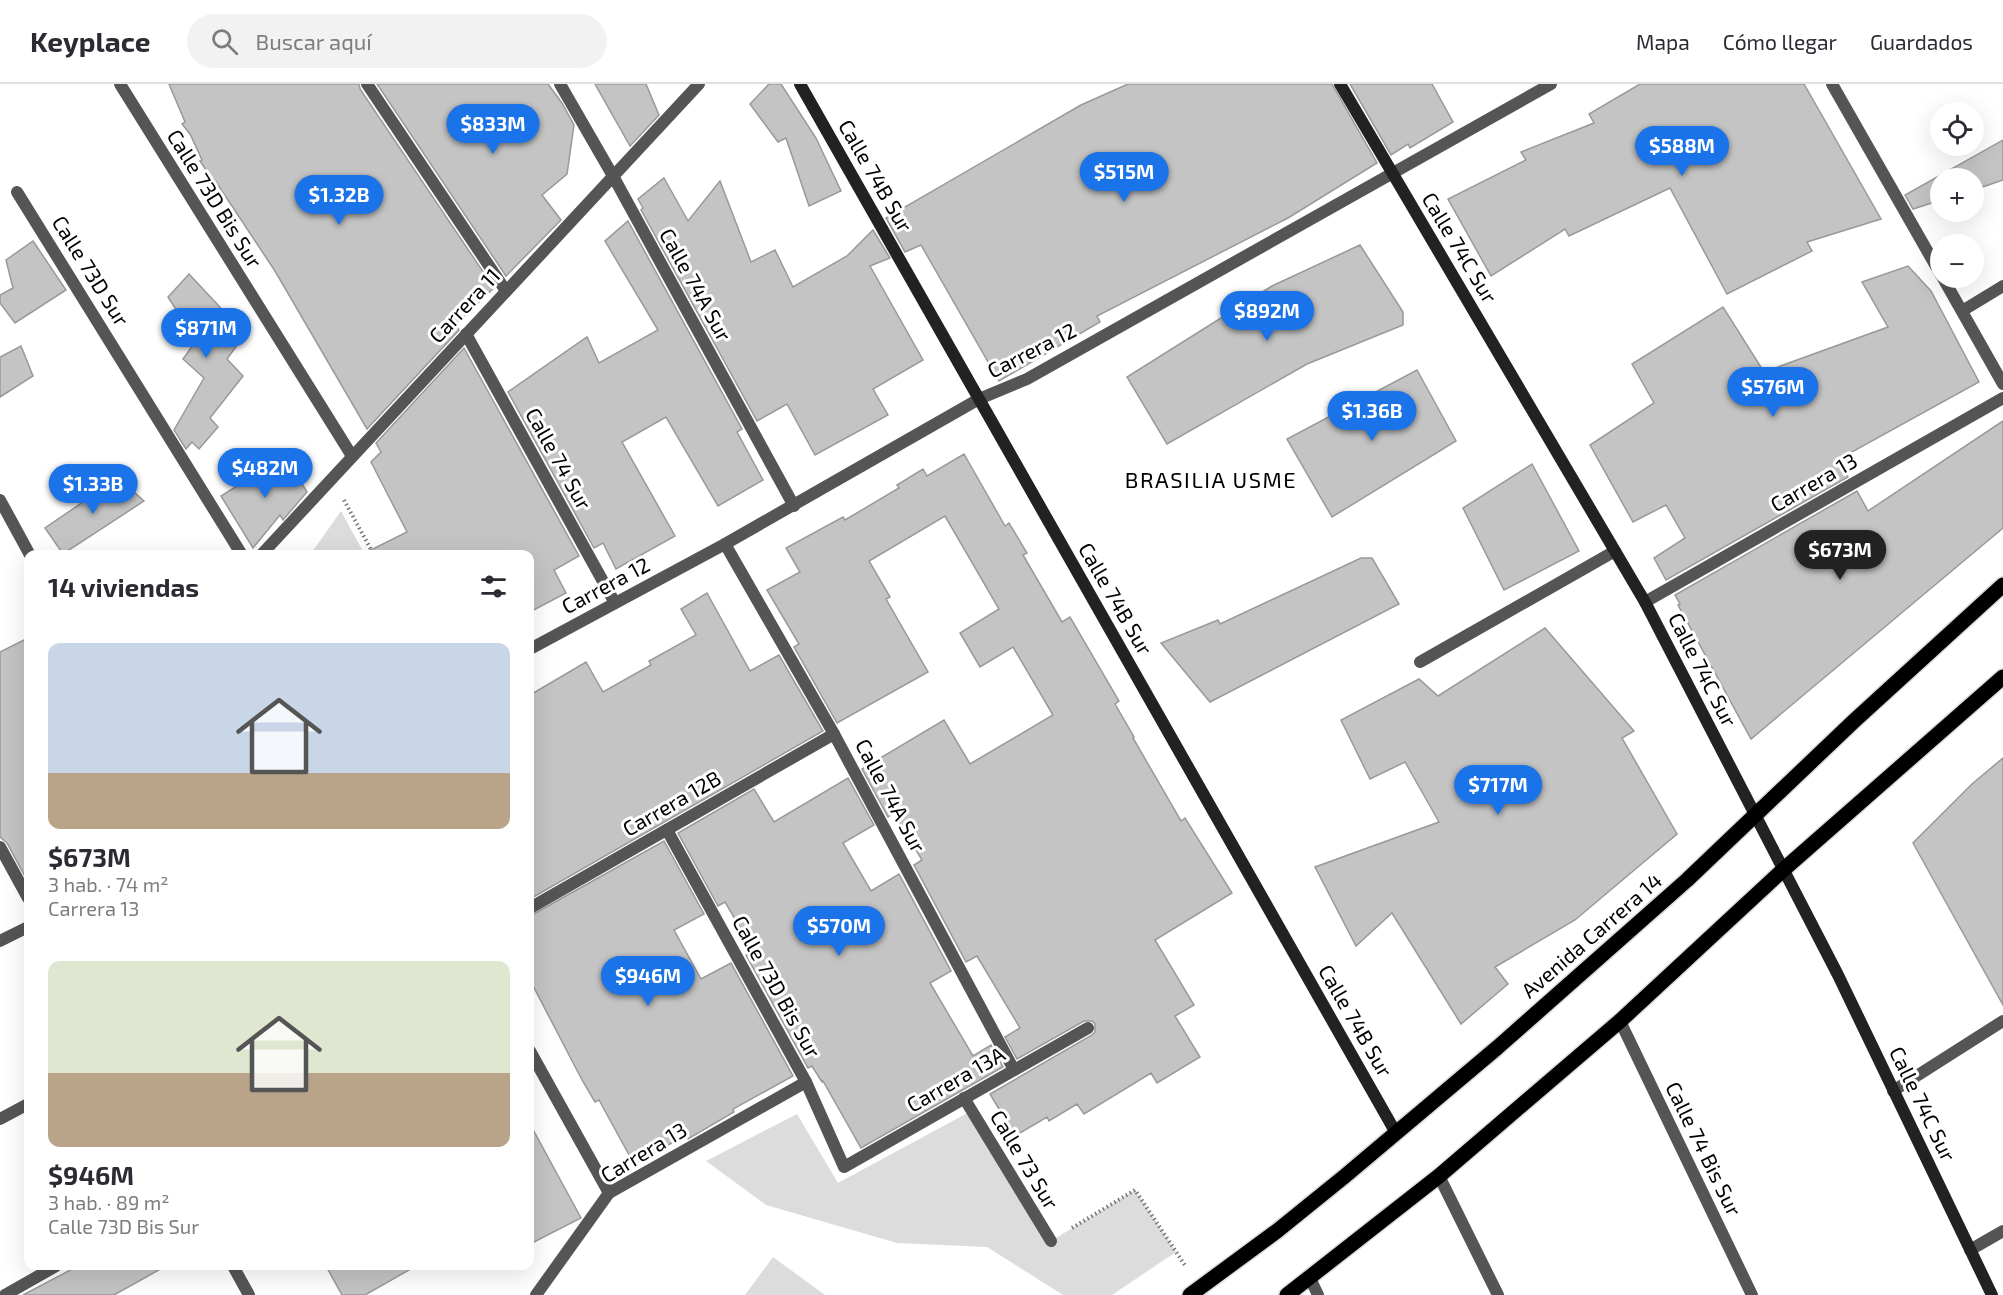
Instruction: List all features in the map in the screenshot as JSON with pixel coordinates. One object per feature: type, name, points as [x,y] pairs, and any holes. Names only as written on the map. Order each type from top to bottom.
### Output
[{"type":"main road","name":"Avenida Carrera 14","points":[[1195,1291],[1277,1231],[1561,992],[1687,880],[1854,721],[2003,585]]},
{"type":"main road","points":[[1287,1295],[1439,1176],[1620,1021],[1783,870],[2003,677]]},
{"type":"street","name":"Calle 73D Bis Sur","points":[[120,84],[352,456]]},
{"type":"street","points":[[367,84],[506,291]]},
{"type":"street","name":"Calle 74A Sur","points":[[560,84],[794,506]]},
{"type":"street","name":"Carrera 11","points":[[266,550],[699,84]]},
{"type":"street","name":"Calle 74B Sur","points":[[800,84],[1396,1133]]},
{"type":"street","name":"Calle 74C Sur","points":[[1340,84],[1645,602],[1838,975],[1992,1295]]},
{"type":"street","name":"Carrera 12","points":[[534,647],[794,506],[979,399],[1027,379],[1551,84]]},
{"type":"street","points":[[1832,84],[1930,255]]},
{"type":"street","name":"Calle 73D Sur","points":[[17,192],[239,550]]},
{"type":"street","points":[[1962,311],[2003,286]]},
{"type":"street","points":[[1949,288],[2003,384]]},
{"type":"street","name":"Calle 74 Sur","points":[[466,334],[615,603]]},
{"type":"street","name":"Carrera 13","points":[[1645,602],[2003,398]]},
{"type":"street","points":[[0,500],[27,550]]},
{"type":"street","name":"Calle 74A Sur","points":[[725,544],[834,734],[1014,1070]]},
{"type":"street","points":[[1420,662],[1615,551]]},
{"type":"street","name":"Carrera 12B","points":[[534,906],[834,734]]},
{"type":"street","name":"Calle 73D Bis Sur","points":[[667,830],[806,1082],[844,1167]]},
{"type":"street","points":[[0,847],[24,891]]},
{"type":"street","points":[[0,941],[24,929]]},
{"type":"street","name":"Calle 74 Bis Sur","points":[[1620,1021],[1752,1295]]},
{"type":"street","points":[[1893,1091],[2003,1021]]},
{"type":"street","name":"Carrera 13A","points":[[844,1167],[1088,1028]]},
{"type":"street","points":[[534,1058],[609,1193]]},
{"type":"street","name":"Carrera 13","points":[[536,1295],[609,1193],[806,1082]]},
{"type":"street","name":"Calle 73 Sur","points":[[964,1098],[1051,1241]]},
{"type":"street","points":[[0,1119],[24,1106]]},
{"type":"street","points":[[1439,1176],[1498,1295]]},
{"type":"street","points":[[1970,1250],[2003,1231]]},
{"type":"street","points":[[4,1295],[49,1270]]},
{"type":"street","points":[[235,1270],[249,1295]]},
{"type":"street","points":[[1310,1278],[1318,1295]]},
{"type":"path","points":[[338,472],[341,494],[371,550]]},
{"type":"path","points":[[1051,1241],[1135,1190],[1195,1291]]},
{"type":"shaded area","points":[[341,511],[362,550],[314,550]]},
{"type":"shaded area","points":[[971,1111],[1051,1241],[1135,1190],[1176,1252],[1112,1295],[1063,1295],[987,1247],[897,1243],[766,1205],[706,1161],[797,1114],[838,1183]]},
{"type":"shaded area","points":[[773,1257],[825,1295],[745,1295]]},
{"type":"building","points":[[169,84],[359,84],[360,89],[494,288],[456,324],[459,330],[367,429],[275,271],[200,161],[202,160],[190,134],[182,124],[185,122]]},
{"type":"building","points":[[377,84],[548,84],[562,103],[574,125],[567,174],[542,195],[561,220],[506,276]]},
{"type":"building","points":[[595,84],[646,84],[659,115],[630,146]]},
{"type":"building","points":[[769,84],[781,84],[816,138],[841,191],[809,206],[786,138],[778,142],[750,104]]},
{"type":"building","points":[[1128,84],[1332,84],[1377,163],[1288,218],[1097,316],[1100,322],[999,381],[921,245],[905,252],[886,218],[1081,105]]},
{"type":"building","points":[[1350,84],[1432,84],[1453,122],[1410,148],[1408,144],[1391,155]]},
{"type":"building","points":[[1640,84],[1804,84],[1881,219],[1807,242],[1812,251],[1727,294],[1670,188],[1569,236],[1565,229],[1491,276],[1448,199],[1526,160],[1521,152],[1594,123],[1589,114]]},
{"type":"building","points":[[2003,140],[2003,180],[1984,187],[1984,168],[1953,168],[1974,156],[1984,156],[1984,151]]},
{"type":"building","points":[[664,178],[688,221],[720,181],[751,262],[775,250],[793,287],[847,256],[873,230],[890,258],[870,266],[923,360],[873,389],[888,415],[815,455],[787,404],[757,421],[641,210],[643,208],[638,199]]},
{"type":"building","points":[[1930,181],[1930,204],[1913,209],[1905,195]]},
{"type":"building","points":[[628,221],[742,429],[737,432],[763,480],[718,506],[666,417],[622,442],[675,536],[616,569],[603,543],[594,548],[508,392],[587,337],[599,363],[658,330],[605,241]]},
{"type":"building","points":[[33,241],[66,290],[15,323],[0,303],[0,295],[13,288],[6,260]]},
{"type":"building","points":[[1360,245],[1403,312],[1403,325],[1307,364],[1167,444],[1127,377],[1272,286]]},
{"type":"building","points":[[1908,266],[1931,291],[1979,382],[1839,459],[1848,477],[1666,580],[1654,558],[1685,538],[1666,505],[1633,522],[1590,445],[1654,403],[1632,364],[1723,307],[1764,372],[1888,327],[1862,282]]},
{"type":"building","points":[[189,274],[231,319],[243,337],[227,359],[243,376],[210,418],[218,427],[199,449],[192,442],[186,449],[174,430],[204,378],[183,359],[196,341],[168,297]]},
{"type":"building","points":[[21,346],[33,376],[0,397],[0,357]]},
{"type":"building","points":[[464,348],[579,556],[554,570],[566,593],[534,610],[534,550],[371,550],[407,532],[371,462],[381,452],[376,443]]},
{"type":"building","points":[[1417,370],[1456,441],[1332,517],[1287,439]]},
{"type":"building","points":[[2003,421],[2003,528],[1751,739],[1678,605],[1680,604],[1675,595],[1857,491],[1868,511]]},
{"type":"building","points":[[964,454],[1005,526],[1009,523],[1027,553],[1023,555],[1062,622],[1070,617],[1119,701],[1115,704],[1181,821],[1185,818],[1232,893],[1155,940],[1194,1005],[1175,1016],[1200,1057],[1157,1083],[1151,1073],[1084,1114],[1077,1104],[1049,1121],[1047,1117],[1015,1136],[990,1094],[1092,1035],[1095,1032],[1095,1024],[1092,1021],[1084,1021],[1017,1059],[1005,1037],[1020,1028],[977,956],[966,962],[914,865],[922,860],[894,813],[888,817],[862,769],[944,720],[970,764],[1053,715],[1013,647],[980,667],[960,633],[999,609],[945,516],[869,561],[890,597],[886,599],[928,672],[837,723],[794,647],[799,644],[767,590],[800,572],[786,548],[843,517],[845,520],[899,488],[897,485],[923,469],[927,476]]},
{"type":"building","points":[[285,456],[307,492],[283,520],[280,515],[253,548],[221,496]]},
{"type":"building","points":[[1532,464],[1579,551],[1504,590],[1463,508]]},
{"type":"building","points":[[118,478],[144,501],[69,550],[60,550],[45,528]]},
{"type":"building","points":[[1361,558],[1372,558],[1399,604],[1210,702],[1161,643],[1218,620],[1220,624]]},
{"type":"building","points":[[707,593],[750,671],[779,655],[823,731],[534,897],[534,693],[586,662],[603,692],[651,665],[649,661],[696,635],[681,609]]},
{"type":"building","points":[[1545,628],[1634,731],[1622,738],[1677,834],[1575,920],[1495,967],[1508,984],[1461,1024],[1392,913],[1356,946],[1315,867],[1439,822],[1405,762],[1370,779],[1341,720],[1419,679],[1438,696]]},
{"type":"building","points":[[24,640],[24,875],[7,843],[0,837],[0,652]]},
{"type":"building","points":[[2003,758],[2003,1005],[1913,843],[1972,784]]},
{"type":"building","points":[[848,778],[874,825],[843,843],[871,891],[899,874],[951,971],[930,983],[973,1056],[991,1045],[1003,1067],[861,1148],[823,1081],[812,1066],[808,1068],[746,955],[754,951],[725,902],[718,906],[678,833],[754,789],[774,822]]},
{"type":"building","points":[[664,841],[704,914],[674,930],[701,979],[731,963],[793,1076],[733,1109],[734,1112],[688,1139],[686,1135],[634,1164],[599,1100],[595,1102],[582,1080],[534,988],[534,914]]},
{"type":"building","points":[[534,1131],[581,1218],[534,1242]]},
{"type":"building","points":[[70,1270],[159,1270],[114,1295],[23,1295]]},
{"type":"building","points":[[328,1270],[409,1270],[365,1295],[342,1295]]},
{"type":"district","name":"BRASILIA USME","points":[[1211,480]]}]
